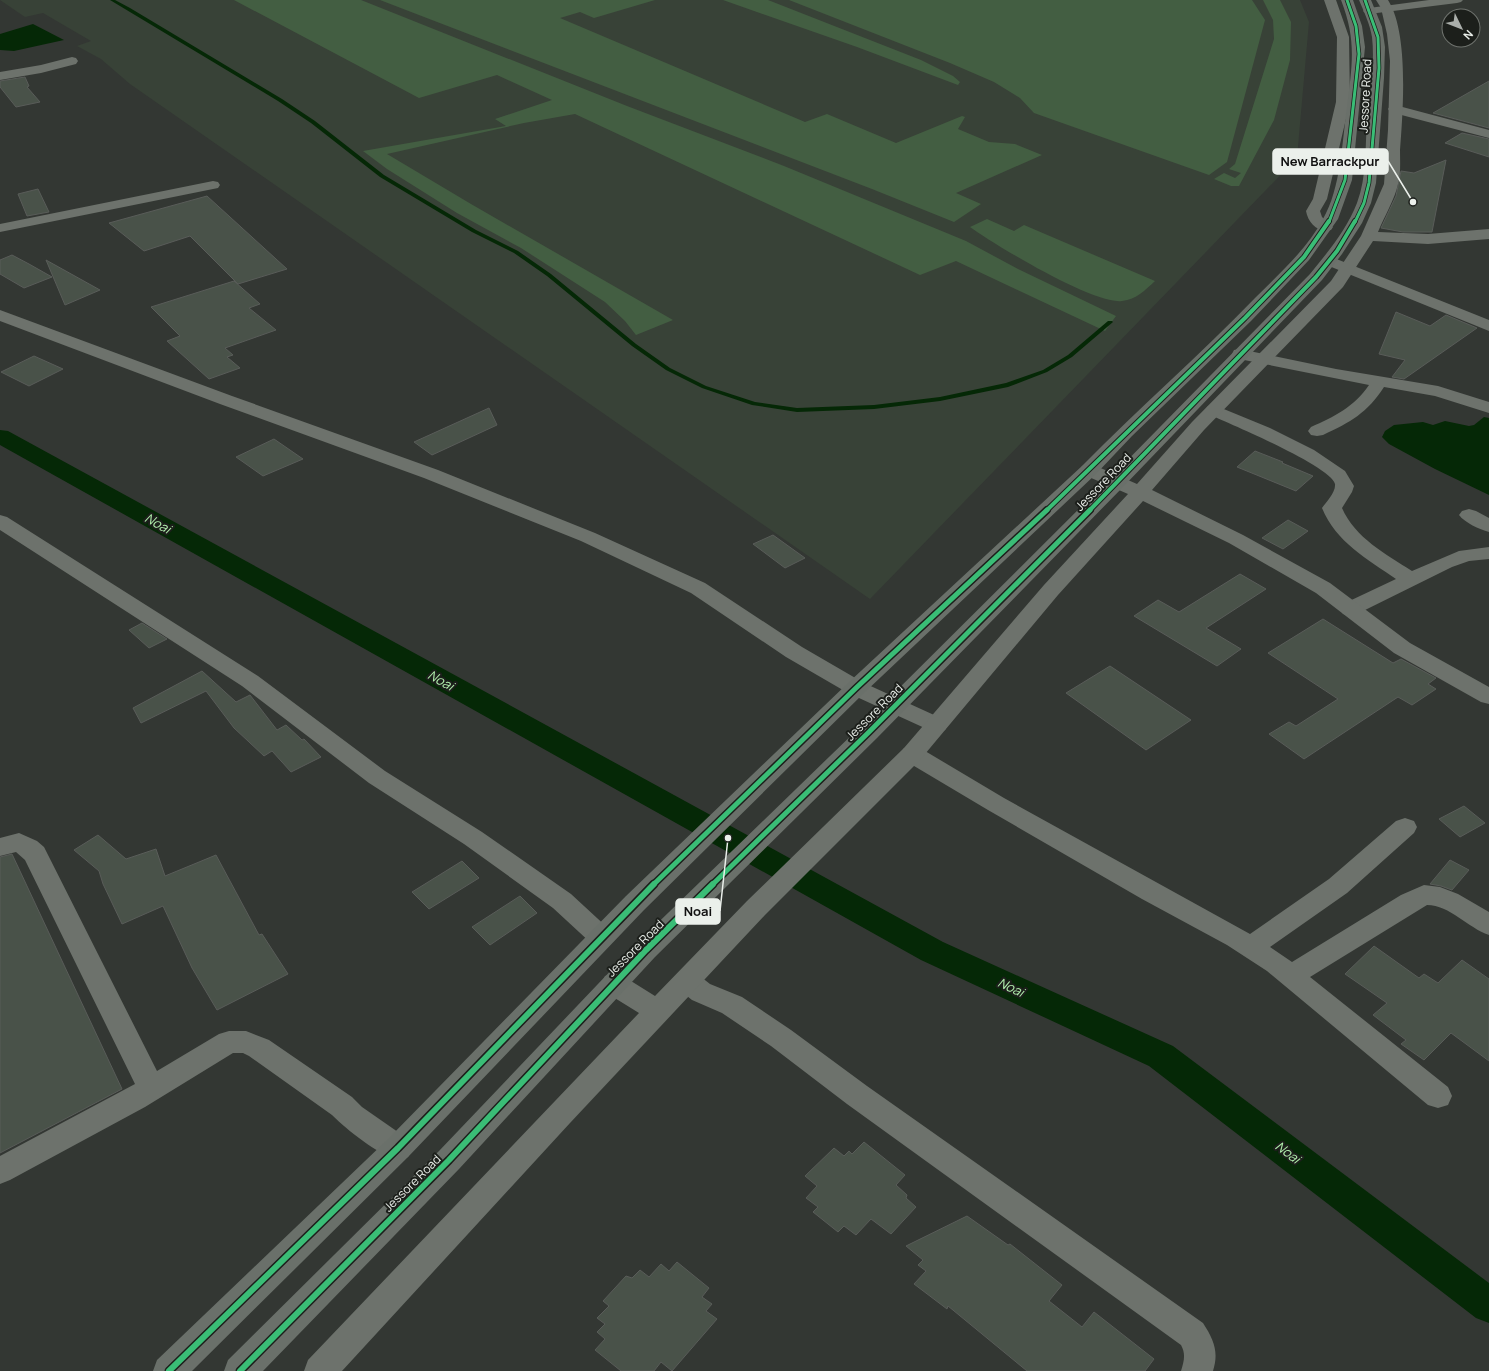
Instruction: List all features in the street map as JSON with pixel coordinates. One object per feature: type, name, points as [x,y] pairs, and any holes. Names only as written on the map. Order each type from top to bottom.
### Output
[{"type":"highway","points":[[168,1371],[398,1148],[635,903],[856,688],[1089,470],[1126,432],[1280,283],[1304,257],[1326,227],[1340,199],[1346,180],[1359,54],[1359,40],[1356,26],[1347,0]]},
{"type":"highway","name":"Jessore Road","points":[[240,1371],[450,1160],[646,950],[896,705],[1116,483],[1316,277],[1349,233],[1363,204],[1369,186],[1378,65],[1378,37],[1374,22],[1367,6]]},
{"type":"street","points":[[1326,227],[1315,219],[1313,211],[1320,199],[1343,102],[1343,37],[1330,0]]},
{"type":"street","points":[[1367,6],[1457,0]]},
{"type":"street","points":[[320,1371],[722,944],[912,754],[1051,590],[1214,410],[1337,284],[1369,236],[1391,184],[1396,61],[1393,34],[1384,4]]},
{"type":"street","points":[[0,76],[41,69],[72,61]]},
{"type":"street","points":[[1395,109],[1489,134]]},
{"type":"street","points":[[0,228],[213,185]]},
{"type":"street","points":[[1369,236],[1428,239],[1489,234]]},
{"type":"street","points":[[1329,261],[1489,326]]},
{"type":"street","points":[[0,315],[226,400],[430,474],[588,538],[698,588],[794,652],[856,688],[896,705],[936,725]]},
{"type":"street","points":[[1240,354],[1336,374],[1438,391],[1489,408]]},
{"type":"street","points":[[1317,431],[1357,411],[1367,400],[1379,382]]},
{"type":"street","points":[[1214,410],[1302,450],[1339,474],[1344,482],[1344,488],[1332,508],[1335,517],[1347,532],[1360,544],[1411,580]]},
{"type":"street","points":[[1089,470],[1116,483],[1140,492],[1243,543],[1323,588],[1402,648],[1489,697]]},
{"type":"street","points":[[1469,514],[1489,526]]},
{"type":"street","points":[[0,521],[250,681],[377,777],[473,838],[562,901],[601,937]]},
{"type":"street","points":[[1350,609],[1445,563],[1466,555],[1489,553]]},
{"type":"street","points":[[912,754],[996,804],[1250,947],[1276,964],[1438,1096]]},
{"type":"street","points":[[1250,947],[1338,886],[1405,827]]},
{"type":"street","points":[[0,847],[19,842],[28,847],[35,854],[151,1088]]},
{"type":"street","points":[[1290,976],[1410,902],[1424,895],[1439,897],[1463,909],[1489,925]]},
{"type":"street","points":[[687,981],[701,992],[732,1005],[781,1038],[857,1095],[1192,1334],[1201,1347],[1201,1359],[1197,1371]]},
{"type":"street","points":[[614,984],[658,1011]]},
{"type":"street","points":[[0,1171],[151,1088],[229,1042],[246,1042],[259,1048],[342,1106],[352,1116],[398,1148]]},
{"type":"shaded area","points":[[0,0],[1300,0],[1309,22],[1297,158],[870,599],[130,84],[101,59],[77,46],[91,41],[43,13],[25,17]]},
{"type":"shaded area","points":[[234,0],[361,0],[627,106],[784,166],[966,241],[1018,269],[1116,316],[1105,331],[956,261],[920,275],[575,114],[524,123],[387,154],[673,320],[636,335],[625,321],[605,302],[521,248],[457,213],[387,169],[363,151],[506,126],[495,119],[552,100],[497,75],[419,98]]},
{"type":"shaded area","points":[[380,0],[655,0],[594,18],[580,12],[560,18],[805,122],[827,114],[896,143],[962,116],[965,117],[958,129],[989,142],[1015,144],[1042,155],[956,193],[981,204],[954,222]]},
{"type":"shaded area","points":[[723,0],[768,0],[921,60],[953,76],[960,82],[958,85],[857,47]]},
{"type":"shaded area","points":[[789,0],[1252,0],[1265,20],[1227,162],[1209,175],[1034,113],[1020,98],[994,82],[950,63]]},
{"type":"shaded area","points":[[1263,0],[1280,0],[1291,22],[1290,60],[1274,120],[1239,186],[1231,186],[1214,179],[1224,173],[1235,178],[1241,173],[1229,169],[1235,164],[1274,39],[1273,20]]},
{"type":"shaded area","points":[[33,24],[64,40],[14,51],[0,50],[0,34]]},
{"type":"shaded area","points":[[987,219],[1014,231],[1024,225],[1155,281],[1140,294],[1122,301],[1108,300],[1090,294],[1045,272],[1000,247],[970,227]]},
{"type":"shaded area","points":[[1484,417],[1489,418],[1489,495],[1435,469],[1389,444],[1382,437],[1385,431],[1394,425],[1423,422],[1433,425],[1445,421],[1469,426],[1474,425]]},
{"type":"building","points":[[25,77],[29,86],[27,87],[40,102],[16,107],[0,87],[0,81]]},
{"type":"building","points":[[1489,81],[1489,128],[1433,113]]},
{"type":"building","points":[[1462,133],[1489,139],[1489,157],[1445,143]]},
{"type":"building","points":[[1446,160],[1432,232],[1403,232],[1381,228],[1396,196],[1401,171],[1414,173]]},
{"type":"building","points":[[38,189],[49,212],[27,216],[18,194]]},
{"type":"building","points":[[207,196],[287,269],[238,284],[190,236],[144,251],[109,223]]},
{"type":"building","points":[[12,255],[52,277],[24,288],[0,274],[0,260]]},
{"type":"building","points":[[46,260],[100,290],[65,305]]},
{"type":"building","points":[[234,281],[260,304],[249,308],[276,330],[225,348],[233,355],[227,357],[240,368],[209,379],[167,341],[180,336],[151,307]]},
{"type":"building","points":[[1396,312],[1430,326],[1446,315],[1477,328],[1404,379],[1392,377],[1405,360],[1379,354]]},
{"type":"building","points":[[34,356],[63,369],[29,386],[1,372]]},
{"type":"building","points":[[489,408],[497,425],[432,455],[414,442]]},
{"type":"building","points":[[274,439],[303,459],[263,476],[236,457]]},
{"type":"building","points":[[1255,451],[1313,476],[1296,491],[1237,467]]},
{"type":"building","points":[[1288,520],[1308,531],[1283,549],[1262,538]]},
{"type":"building","points":[[773,535],[805,558],[785,568],[753,544]]},
{"type":"building","points":[[1240,574],[1266,589],[1206,628],[1241,649],[1217,666],[1134,616],[1158,600],[1179,612]]},
{"type":"building","points":[[1323,619],[1393,663],[1401,659],[1436,678],[1428,684],[1436,689],[1412,705],[1398,697],[1304,759],[1269,734],[1289,722],[1296,726],[1338,699],[1268,653]]},
{"type":"building","points":[[142,623],[167,639],[149,648],[129,630]]},
{"type":"building","points":[[1110,666],[1191,720],[1146,750],[1066,693]]},
{"type":"building","points":[[202,671],[236,702],[250,695],[277,730],[286,725],[302,740],[304,739],[321,757],[291,772],[272,751],[264,756],[234,728],[206,691],[141,723],[133,708]]},
{"type":"building","points":[[1464,806],[1485,823],[1460,837],[1439,819]]},
{"type":"building","points":[[98,835],[126,859],[156,849],[165,876],[216,855],[259,935],[262,934],[288,974],[217,1010],[192,968],[163,906],[122,924],[103,884],[99,871],[74,850]]},
{"type":"building","points":[[12,854],[122,1089],[0,1153],[0,857]]},
{"type":"building","points":[[1450,860],[1469,870],[1452,890],[1430,884]]},
{"type":"building","points":[[462,861],[479,878],[429,909],[412,892]]},
{"type":"building","points":[[520,896],[537,913],[490,945],[472,927]]},
{"type":"building","points":[[1374,946],[1419,978],[1424,974],[1438,983],[1462,960],[1489,979],[1489,1061],[1451,1033],[1424,1060],[1401,1044],[1406,1040],[1373,1015],[1387,1003],[1345,974]]},
{"type":"building","points":[[864,1142],[905,1175],[896,1185],[907,1195],[906,1198],[916,1207],[891,1234],[871,1219],[856,1235],[844,1226],[838,1232],[813,1212],[818,1207],[806,1198],[817,1186],[805,1176],[834,1148],[844,1156],[849,1151],[852,1154]]},
{"type":"building","points":[[967,1216],[1008,1245],[1010,1244],[1062,1285],[1049,1301],[1082,1327],[1094,1312],[1154,1359],[1145,1371],[1027,1371],[948,1306],[947,1309],[914,1284],[926,1271],[918,1265],[923,1260],[906,1246]]},
{"type":"building","points":[[677,1262],[709,1288],[702,1297],[712,1304],[706,1311],[717,1319],[672,1371],[661,1362],[654,1371],[621,1371],[595,1350],[605,1339],[597,1332],[605,1324],[597,1318],[609,1306],[603,1301],[626,1276],[632,1278],[640,1270],[649,1277],[661,1264],[669,1271]]},
{"type":"waterway","points":[[112,0],[280,100],[313,122],[382,176],[474,231],[516,252],[549,275],[634,345],[668,369],[704,387],[754,404],[797,410],[874,407],[940,399],[1008,385],[1045,371],[1070,356],[1110,322]]},
{"type":"waterway","name":"Noai","points":[[0,436],[932,951],[1161,1056],[1489,1305]]},
{"type":"cycle path","points":[[169,1371],[398,1148],[635,903],[856,688],[1089,470],[1126,432],[1245,318],[1304,257],[1331,219],[1345,180],[1359,54],[1356,26],[1347,0]]},
{"type":"cycle path","points":[[240,1371],[449,1160],[646,950],[869,732],[1116,483],[1316,277],[1337,251],[1355,223],[1364,203],[1369,183],[1372,162],[1379,47],[1376,27],[1365,0]]},
{"type":"place","name":"New Barrackpur","points":[[1413,202]]},
{"type":"place","name":"Noai","points":[[728,838]]}]
